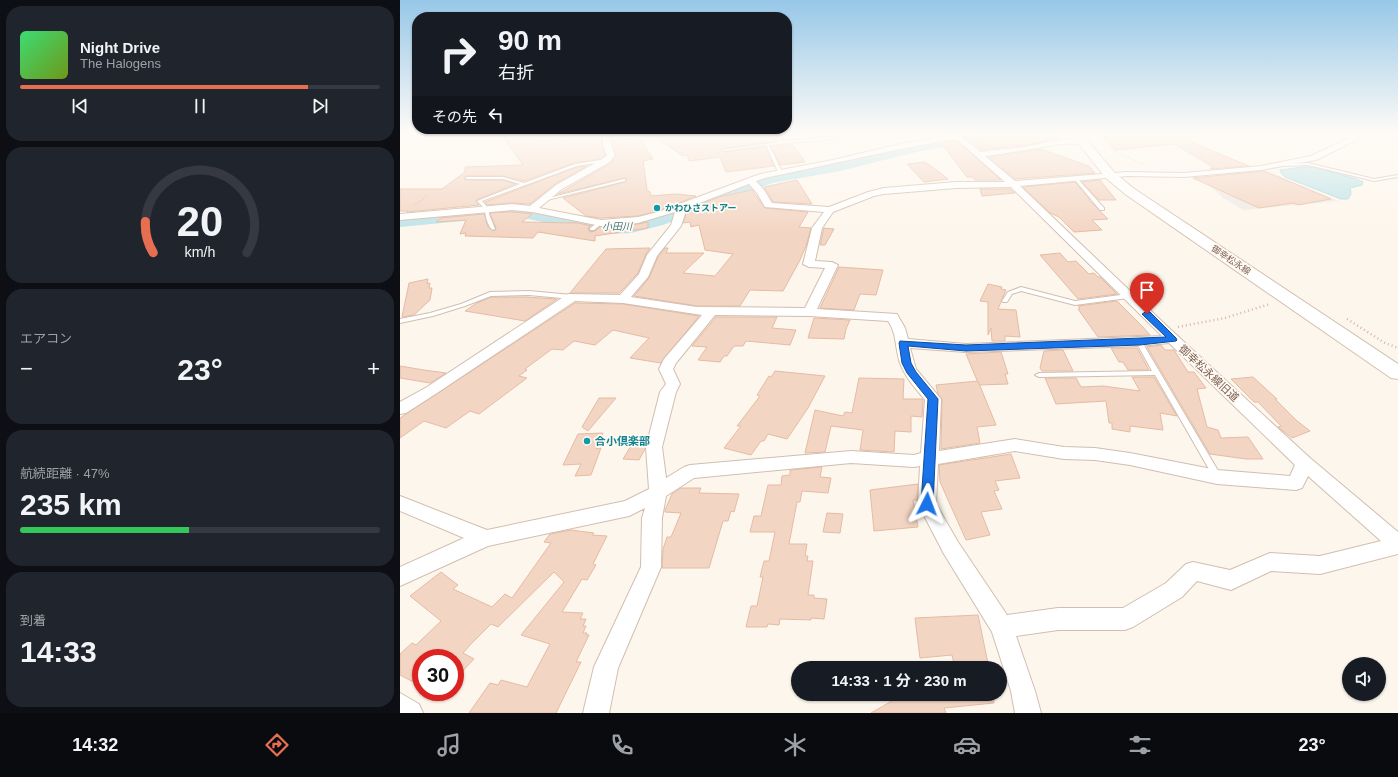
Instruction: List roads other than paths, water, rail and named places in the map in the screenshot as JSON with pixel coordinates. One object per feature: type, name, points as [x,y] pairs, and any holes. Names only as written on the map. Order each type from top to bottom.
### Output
[{"type":"main road","name":"御幸松永線","points":[[1103,166],[1110,175],[1154,208],[1398,373]]},
{"type":"street","points":[[532,209],[558,187],[596,166]]},
{"type":"street","points":[[400,217],[487,211],[512,207],[532,209],[601,223],[617,223],[638,220],[680,210],[752,182],[763,176],[810,166]]},
{"type":"street","name":"御幸松永線旧道","points":[[994,166],[1169,336],[1304,463],[1398,545]]},
{"type":"street","points":[[752,182],[766,199],[768,205],[830,210],[871,194],[884,191],[956,185],[1013,184],[1110,175],[1184,175],[1270,166]]},
{"type":"street","points":[[623,298],[644,275],[652,255],[676,226],[680,210]]},
{"type":"street","points":[[809,312],[832,265],[809,264],[817,228],[830,210]]},
{"type":"street","points":[[400,409],[432,390],[572,297],[623,298],[697,311],[809,312],[892,317],[896,322],[903,343],[906,363],[912,373],[933,399],[927,504],[951,548],[1002,627],[1023,691],[1028,713]]},
{"type":"street","points":[[596,713],[606,667],[651,567],[652,518],[658,492],[654,447],[668,392],[673,384],[666,369],[669,362],[712,311]]},
{"type":"street","points":[[903,343],[966,348],[1140,342],[1169,336]]},
{"type":"street","points":[[400,577],[456,550],[486,538],[629,508],[690,472],[851,457],[914,461],[1015,445],[1130,459],[1217,477],[1296,483],[1304,463]]},
{"type":"street","points":[[400,504],[486,538]]},
{"type":"street","points":[[1002,627],[1058,619],[1125,619],[1174,590],[1193,571],[1231,580],[1270,562],[1320,565],[1398,545]]},
{"type":"street","points":[[400,706],[410,713]]},
{"type":"lane","points":[[493,229],[487,211],[479,201],[575,166]]},
{"type":"lane","points":[[777,166],[780,172]]},
{"type":"lane","points":[[1261,168],[1274,166]]},
{"type":"lane","points":[[1317,166],[1374,180],[1398,178]]},
{"type":"lane","points":[[467,178],[503,178],[523,184]]},
{"type":"lane","points":[[1076,179],[1102,209]]},
{"type":"lane","points":[[542,200],[624,180]]},
{"type":"lane","points":[[592,229],[601,223]]},
{"type":"lane","points":[[1005,301],[1010,292],[1022,289],[1075,303],[1128,296]]},
{"type":"lane","points":[[401,321],[431,315],[463,305],[490,294],[529,293],[572,297]]},
{"type":"lane","points":[[1140,342],[1156,373],[1217,477]]},
{"type":"lane","points":[[1038,375],[1156,373]]},
{"type":"water","points":[[1314,167],[1363,182],[1362,185],[1350,188],[1351,194],[1348,199],[1341,199],[1285,177],[1280,170]]},
{"type":"waterway","name":"小田川","points":[[400,221],[515,210],[583,225],[607,228],[631,227],[656,221],[768,179],[838,166]]},
{"type":"place","name":"かわひさストアー","points":[[657,208]]},
{"type":"place","name":"合小倶楽部","points":[[587,441]]}]
